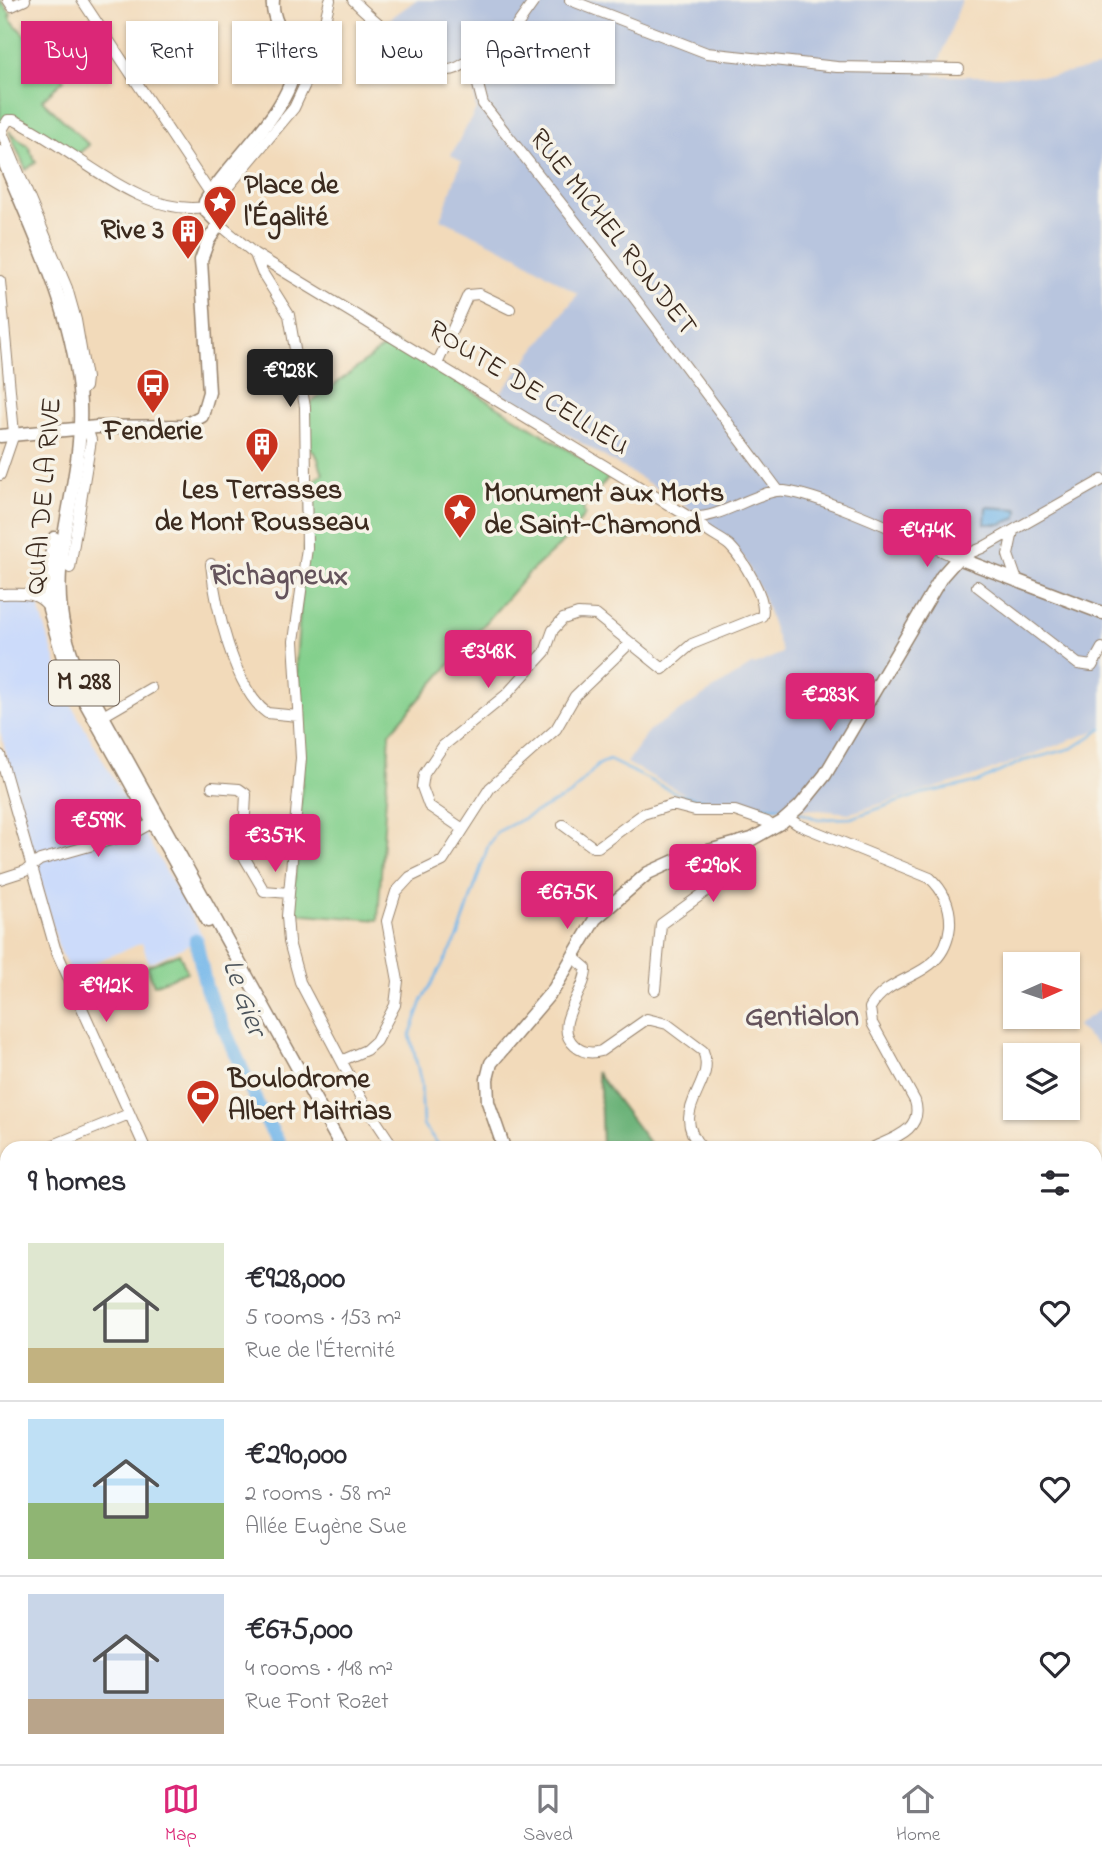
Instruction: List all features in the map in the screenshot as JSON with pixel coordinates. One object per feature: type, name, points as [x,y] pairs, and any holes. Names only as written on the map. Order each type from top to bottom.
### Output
[{"type":"main road","points":[[0,436],[80,429],[183,426],[197,421],[206,409],[209,392],[201,260],[204,249],[219,224],[207,203],[280,104],[291,83],[293,56],[273,13],[273,0]]},
{"type":"main road","name":"QUAI DE LA RIVE","points":[[0,152],[57,291],[71,335],[79,393],[80,429],[59,556],[59,603],[71,656],[156,820]]},
{"type":"main road","name":"QUAI DE LA RIVE","points":[[66,323],[80,429],[48,575],[49,609],[66,668],[156,820]]},
{"type":"main road","points":[[502,1141],[488,1102],[487,1079],[491,1062],[555,989],[605,908],[648,873],[679,859],[732,846],[773,827],[793,812],[825,775],[930,595],[958,558],[1102,613]]},
{"type":"main road","name":"M 288","points":[[156,820],[329,1141]]},
{"type":"main road","name":"M 288","points":[[156,820],[338,1141]]},
{"type":"street","points":[[8,0],[12,6],[26,0]]},
{"type":"street","points":[[82,0],[207,203]]},
{"type":"street","points":[[79,393],[85,387],[86,378],[70,299],[1,129],[8,120],[14,120],[132,190],[180,208],[207,203],[294,108],[314,65],[330,0]]},
{"type":"street","points":[[353,0],[405,44],[440,68],[453,70],[461,66]]},
{"type":"street","name":"RUE MICHEL RONDET","points":[[519,21],[535,0]]},
{"type":"street","points":[[570,0],[707,53],[837,67],[959,69]]},
{"type":"street","name":"RUE MICHEL RONDET","points":[[478,84],[482,104],[622,280],[778,490]]},
{"type":"street","name":"ROUTE DE CELLIEU","points":[[219,224],[255,254],[438,362],[688,517],[697,517]]},
{"type":"street","points":[[255,254],[262,272],[289,315],[305,407],[307,541],[294,641],[301,758],[289,893],[289,942],[300,982],[366,1108],[390,1141]]},
{"type":"street","points":[[0,281],[14,434],[0,475]]},
{"type":"street","points":[[438,362],[468,295],[479,293],[510,309]]},
{"type":"street","points":[[70,568],[91,440],[80,429]]},
{"type":"street","points":[[463,829],[438,813],[424,797],[424,775],[443,746],[506,695],[545,652],[553,630],[563,619],[585,613],[596,615],[663,669],[692,644],[759,618],[764,611],[763,605],[736,553],[702,527],[697,517],[778,490],[831,503],[958,558],[1013,531],[1102,480]]},
{"type":"street","points":[[1013,531],[1008,555],[1016,578]]},
{"type":"street","points":[[211,564],[223,631],[250,694],[267,713],[298,716]]},
{"type":"street","points":[[29,593],[48,575]]},
{"type":"street","points":[[977,586],[1078,664],[1092,666],[1102,648]]},
{"type":"street","points":[[0,594],[29,593],[40,598],[49,609]]},
{"type":"street","points":[[343,1060],[366,1050],[376,1041],[395,1005],[398,981],[387,921],[396,892],[410,877],[439,865],[490,788],[555,729],[575,696],[630,643]]},
{"type":"street","points":[[103,716],[151,688]]},
{"type":"street","points":[[0,755],[5,792],[31,866],[55,948],[142,1141]]},
{"type":"street","points":[[212,787],[239,789],[246,793],[244,858],[264,891],[289,893]]},
{"type":"street","points":[[563,825],[598,847],[646,812],[672,805],[695,811],[730,810],[767,822],[773,827]]},
{"type":"street","points":[[793,812],[797,824],[930,878],[945,897],[950,921],[946,943],[936,960],[884,992],[870,1007],[872,1023],[915,1101],[918,1115],[912,1127],[885,1141]]},
{"type":"street","points":[[0,879],[40,860],[132,834],[156,820]]},
{"type":"street","points":[[655,990],[661,924],[723,879],[730,870],[718,866],[685,864],[679,859]]},
{"type":"street","points":[[573,957],[586,968],[586,978],[566,1029],[568,1038],[579,1049],[593,1053],[601,1051],[647,1018],[667,1024],[703,1051],[706,1068],[689,1109],[688,1119],[690,1130],[697,1141]]},
{"type":"street","points":[[63,1141],[129,1114]]},
{"type":"shaded area","points":[[416,0],[962,0],[934,76],[1053,76],[1102,66],[1102,728],[979,775],[850,813],[692,798],[627,763],[648,731],[753,664],[782,653],[764,599],[744,558],[685,505],[500,394],[578,294],[518,256],[441,219],[461,162],[451,155],[476,110],[473,84],[615,84],[615,21],[461,21],[461,71],[447,67],[447,21],[387,21]]},
{"type":"shaded area","points":[[0,598],[36,598],[67,697],[204,938],[149,963],[142,943],[70,972],[58,946],[0,731]]},
{"type":"shaded area","points":[[1102,1008],[1102,1049],[1079,1029],[1080,1023]]},
{"type":"green space","points":[[0,0],[21,31],[21,84],[60,84],[42,100],[89,145],[78,154],[14,117],[0,124]]},
{"type":"green space","points":[[9,131],[28,146],[36,162],[26,170]]},
{"type":"green space","points":[[392,341],[610,476],[583,508],[585,515],[559,546],[529,573],[390,733],[378,920],[292,913],[304,753],[296,662],[309,491],[314,491],[314,480],[323,474],[317,456],[309,447],[308,405]]},
{"type":"green space","points":[[179,953],[187,972],[154,985],[147,966]]},
{"type":"green space","points":[[596,1072],[648,1141],[602,1141],[600,1089]]},
{"type":"water","points":[[986,507],[1018,509],[1017,518],[1001,524],[985,524]]},
{"type":"waterway","points":[[799,812],[817,819],[851,818],[921,794],[978,782],[1023,761],[1073,748],[1102,729]]},
{"type":"waterway","points":[[436,1141],[423,1125],[421,1082],[410,1035],[423,999],[458,937],[488,846],[497,832],[571,794],[598,765],[609,760],[680,795],[712,802],[789,808]]},
{"type":"waterway","name":"Le Gier","points":[[196,940],[206,988],[261,1112],[278,1141]]},
{"type":"place","name":"Place de l'Égalité","points":[[220,232]]},
{"type":"place","name":"Rive 3","points":[[188,261]]},
{"type":"place","name":"Fenderie","points":[[153,415]]},
{"type":"place","name":"Les Terrasses de Mont Rousseau","points":[[262,474]]},
{"type":"place","name":"Monument aux Morts de Saint-Chamond","points":[[460,540]]},
{"type":"place","name":"Boulodrome Albert Maitrias","points":[[203,1126]]},
{"type":"district","name":"Richagneux","points":[[279,577]]},
{"type":"district","name":"Gentialon","points":[[802,1018]]}]
